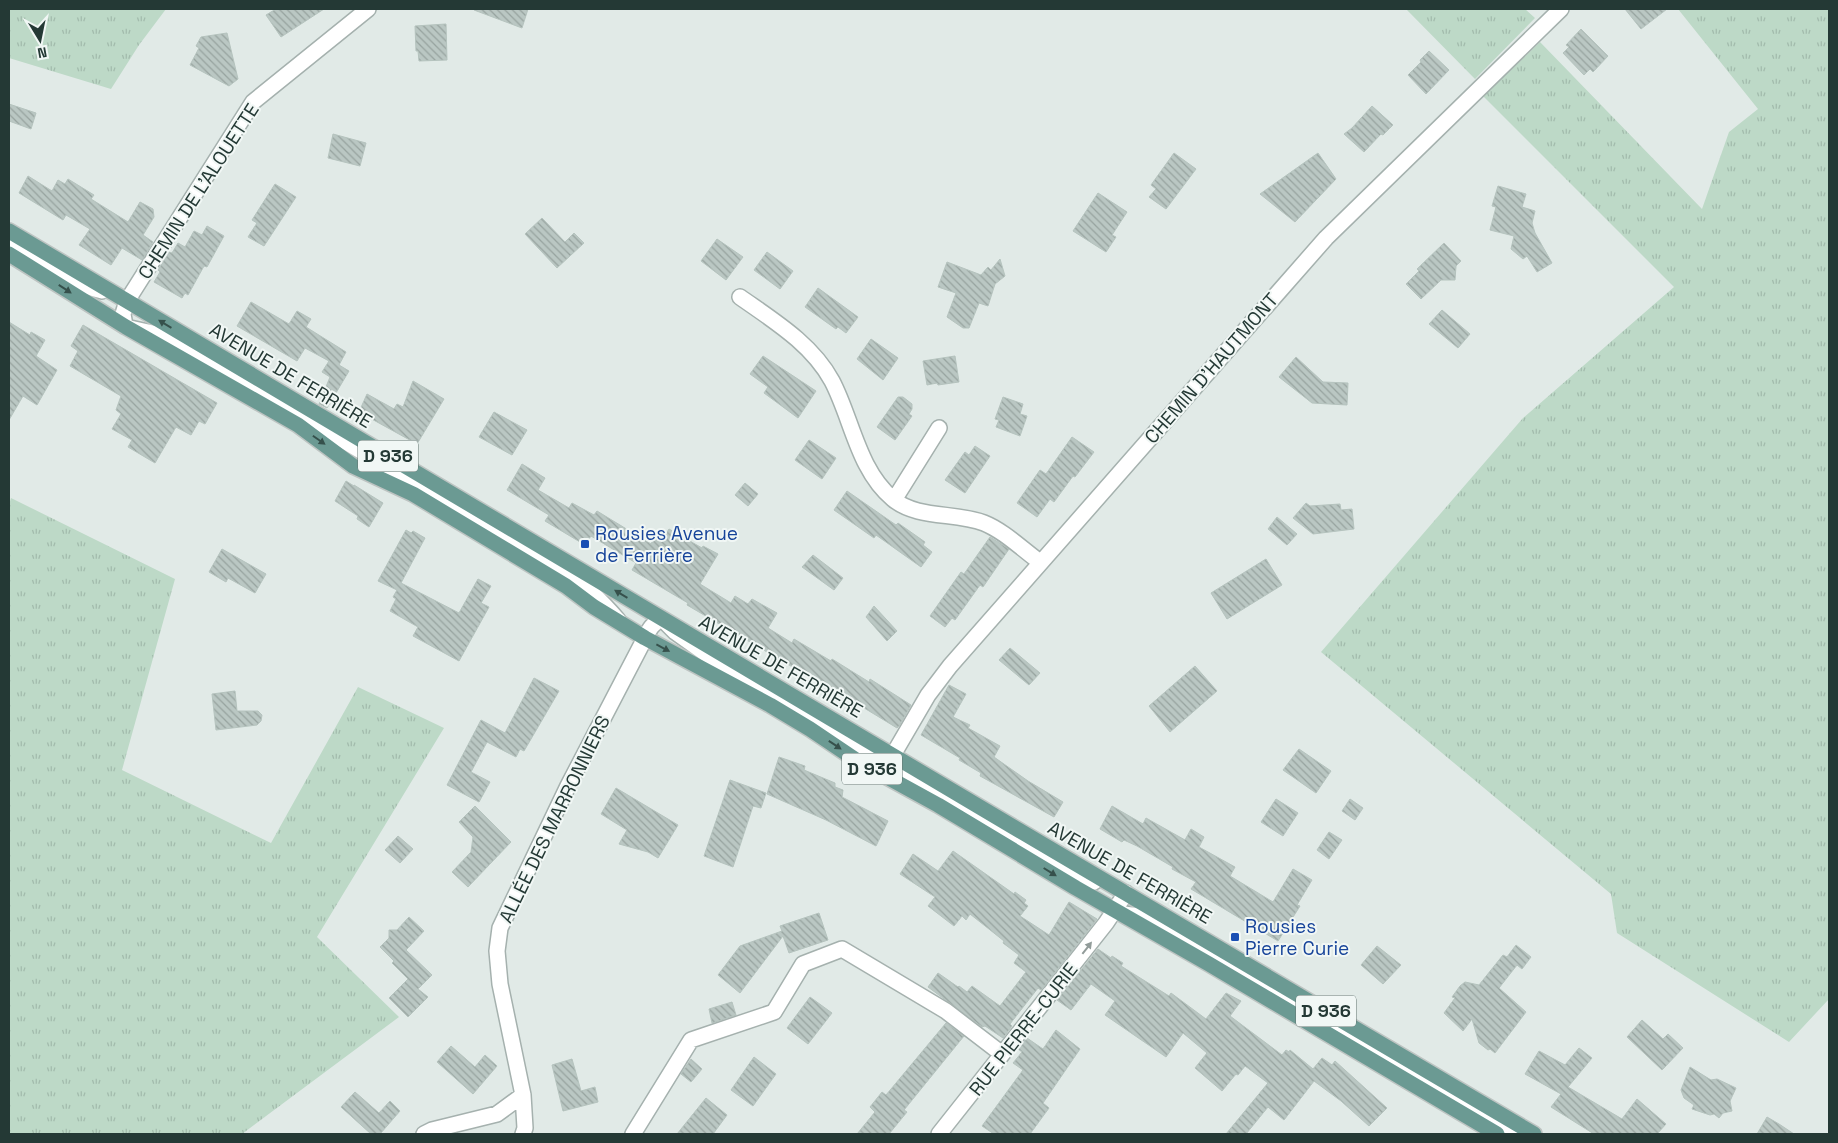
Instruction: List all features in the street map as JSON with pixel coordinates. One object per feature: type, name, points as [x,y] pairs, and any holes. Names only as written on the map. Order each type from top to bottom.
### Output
[{"type":"main road","name":"AVENUE DE FERRIÈRE","points":[[9,231],[114,293],[125,304],[641,606],[890,760],[1122,890],[1534,1134]]},
{"type":"main road","name":"AVENUE DE FERRIÈRE","points":[[9,254],[105,314],[298,425],[353,466],[413,494],[566,586],[594,607],[621,623],[646,634],[770,705],[867,766],[938,805],[1076,888],[1497,1134]]},
{"type":"street","name":"CHEMIN DE L'ALOUETTE","points":[[125,304],[253,102],[368,9]]},
{"type":"street","name":"CHEMIN D'HAUTMONT","points":[[890,760],[928,695],[950,666],[1326,238],[1561,9]]},
{"type":"street","points":[[9,242],[52,268],[94,289],[114,293]]},
{"type":"street","points":[[740,297],[794,336],[817,359],[832,381],[868,467],[881,487],[894,500],[910,508],[932,514],[954,515],[984,523],[1007,537],[1040,562]]},
{"type":"street","points":[[105,314],[120,311],[125,304]]},
{"type":"street","points":[[125,304],[123,314],[126,326]]},
{"type":"street","points":[[894,500],[939,428]]},
{"type":"street","points":[[641,606],[649,622],[646,634]]},
{"type":"street","points":[[646,634],[653,624],[662,619]]},
{"type":"street","name":"ALLÉE DES MARRONNIERS","points":[[524,1134],[523,1095],[500,984],[497,951],[500,928],[568,786],[646,634]]},
{"type":"street","points":[[867,766],[890,760],[894,775],[902,785]]},
{"type":"street","name":"RUE PIERRE-CURIE","points":[[939,1134],[1106,923],[1119,912],[1122,890]]},
{"type":"street","points":[[1119,912],[1146,918],[1154,922],[1516,1134]]},
{"type":"street","points":[[634,1134],[691,1040],[774,1012],[803,964],[842,949],[946,1011],[1002,1054]]},
{"type":"street","points":[[424,1134],[432,1130],[497,1114],[523,1095]]},
{"type":"green space","points":[[9,9],[166,9],[139,45],[111,89],[9,58]]},
{"type":"green space","points":[[1406,9],[1525,9],[1535,18],[1475,79]]},
{"type":"green space","points":[[1678,9],[1829,9],[1829,999],[1789,1042],[1617,933],[1611,894],[1321,652],[1523,418],[1674,287],[1483,96],[1540,42],[1702,209],[1729,132],[1758,109]]},
{"type":"green space","points":[[11,498],[175,579],[122,770],[271,843],[358,687],[444,728],[317,937],[399,1017],[242,1134],[9,1134],[9,505]]},
{"type":"building","points":[[276,9],[324,9],[281,37],[266,15]]},
{"type":"building","points":[[474,9],[528,9],[522,28]]},
{"type":"building","points":[[1625,9],[1667,9],[1641,29]]},
{"type":"building","points":[[446,24],[447,60],[419,61],[418,51],[416,51],[415,26]]},
{"type":"building","points":[[1581,29],[1608,56],[1593,72],[1590,69],[1584,75],[1563,53],[1569,47],[1566,45]]},
{"type":"building","points":[[227,33],[238,79],[229,86],[190,65],[199,48],[196,46],[201,37]]},
{"type":"building","points":[[1429,51],[1449,70],[1426,94],[1408,75]]},
{"type":"building","points":[[9,104],[36,113],[31,129],[9,121]]},
{"type":"building","points":[[1372,106],[1393,125],[1383,135],[1381,134],[1364,152],[1344,134]]},
{"type":"building","points":[[333,134],[366,143],[360,166],[328,158]]},
{"type":"building","points":[[1174,153],[1196,169],[1166,209],[1149,197],[1156,189],[1151,185]]},
{"type":"building","points":[[1318,153],[1336,179],[1295,222],[1260,194]]},
{"type":"building","points":[[28,176],[52,191],[58,180],[65,184],[68,179],[94,195],[91,199],[128,222],[140,202],[153,209],[154,217],[143,235],[153,242],[142,260],[122,248],[111,265],[79,245],[90,229],[66,215],[63,220],[19,193]]},
{"type":"building","points":[[275,184],[296,197],[264,246],[248,237],[257,223],[252,220]]},
{"type":"building","points":[[1498,186],[1526,194],[1522,207],[1535,211],[1532,223],[1535,233],[1552,263],[1537,272],[1527,256],[1523,259],[1511,249],[1514,236],[1490,230],[1496,207],[1492,206]]},
{"type":"building","points":[[1098,193],[1127,212],[1112,235],[1116,237],[1106,252],[1073,231]]},
{"type":"building","points":[[542,218],[565,242],[574,233],[584,243],[557,268],[525,234]]},
{"type":"building","points":[[207,226],[224,236],[207,267],[204,266],[188,295],[185,293],[182,298],[154,282],[160,272],[158,270],[169,252],[172,253],[178,243],[185,247],[194,231],[202,235]]},
{"type":"building","points":[[717,239],[743,257],[726,280],[701,261]]},
{"type":"building","points":[[1444,243],[1461,261],[1456,266],[1455,280],[1441,280],[1421,299],[1406,284],[1419,271],[1417,269]]},
{"type":"building","points":[[767,252],[793,271],[780,289],[754,270]]},
{"type":"building","points":[[1000,259],[1005,276],[995,284],[988,306],[979,303],[969,328],[963,328],[947,317],[956,293],[938,287],[947,262],[981,275],[988,267],[991,270]]},
{"type":"building","points":[[818,288],[858,317],[846,333],[838,327],[836,329],[805,307]]},
{"type":"building","points":[[251,302],[289,324],[297,311],[311,319],[306,327],[346,352],[339,365],[349,371],[327,408],[319,404],[330,377],[322,372],[329,361],[305,348],[297,361],[237,326]]},
{"type":"building","points":[[1442,310],[1470,334],[1458,348],[1429,324]]},
{"type":"building","points":[[9,322],[30,335],[31,332],[45,340],[36,356],[57,370],[37,405],[23,396],[9,420]]},
{"type":"building","points":[[83,325],[217,403],[205,424],[199,421],[191,435],[176,427],[155,463],[128,447],[132,440],[112,429],[121,414],[116,410],[121,396],[70,366],[78,351],[71,346]]},
{"type":"building","points":[[871,339],[898,358],[883,380],[857,359]]},
{"type":"building","points":[[763,356],[816,391],[798,418],[764,393],[768,387],[750,374]]},
{"type":"building","points":[[955,356],[959,382],[927,385],[923,361]]},
{"type":"building","points":[[1296,357],[1323,382],[1348,383],[1347,405],[1312,403],[1279,377]]},
{"type":"building","points":[[413,381],[444,399],[417,444],[359,412],[367,394],[394,409],[397,404],[403,407]]},
{"type":"building","points":[[898,397],[903,397],[912,404],[909,414],[912,416],[895,440],[877,427]]},
{"type":"building","points":[[1003,397],[1023,404],[1020,414],[1027,416],[1020,436],[996,427],[999,420],[995,419]]},
{"type":"building","points":[[494,412],[527,430],[512,455],[479,437]]},
{"type":"building","points":[[1072,437],[1094,452],[1054,502],[1050,499],[1037,517],[1017,503],[1040,470],[1046,474]]},
{"type":"building","points":[[809,440],[836,458],[822,479],[795,460]]},
{"type":"building","points":[[975,446],[990,456],[965,493],[945,480],[965,452],[969,455]]},
{"type":"building","points":[[522,464],[545,478],[538,490],[569,508],[572,503],[594,515],[597,511],[651,544],[657,533],[664,537],[669,529],[702,548],[703,546],[718,554],[700,584],[731,603],[735,596],[748,604],[752,599],[777,613],[768,628],[792,643],[794,639],[831,661],[832,659],[869,682],[870,679],[911,705],[899,726],[897,728],[856,703],[857,701],[819,680],[818,682],[687,605],[688,603],[632,570],[636,563],[591,536],[585,545],[545,521],[549,515],[507,490]]},
{"type":"building","points":[[346,481],[383,503],[369,527],[357,519],[358,516],[335,501]]},
{"type":"building","points":[[745,483],[758,494],[748,506],[735,495]]},
{"type":"building","points":[[847,491],[896,525],[898,523],[925,542],[923,545],[932,552],[921,567],[876,535],[874,538],[834,510]]},
{"type":"building","points":[[1306,503],[1310,506],[1340,504],[1341,510],[1352,509],[1354,529],[1313,534],[1293,518]]},
{"type":"building","points":[[1277,517],[1297,534],[1287,545],[1268,529]]},
{"type":"building","points":[[406,530],[411,533],[413,531],[425,538],[401,583],[459,613],[478,579],[491,586],[481,603],[489,607],[459,661],[413,636],[418,627],[390,611],[396,599],[393,597],[397,590],[378,581]]},
{"type":"building","points":[[990,537],[1009,549],[983,587],[980,585],[955,620],[952,618],[945,627],[930,616],[961,572],[964,574]]},
{"type":"building","points":[[222,549],[266,574],[255,593],[228,578],[226,582],[209,572]]},
{"type":"building","points":[[813,555],[843,578],[834,590],[802,567]]},
{"type":"building","points":[[1266,559],[1282,585],[1227,619],[1211,593]]},
{"type":"building","points":[[874,606],[897,631],[887,641],[866,617]]},
{"type":"building","points":[[1010,648],[1040,673],[1029,685],[999,660]]},
{"type":"building","points":[[1195,666],[1217,691],[1170,732],[1149,706]]},
{"type":"building","points":[[534,678],[559,691],[524,751],[520,749],[516,757],[487,742],[471,772],[490,782],[479,802],[447,785],[481,720],[505,733]]},
{"type":"building","points":[[949,685],[966,694],[953,717],[970,725],[968,728],[1000,746],[994,757],[1028,781],[1063,802],[1054,817],[980,776],[981,773],[959,760],[960,758],[921,735]]},
{"type":"building","points":[[235,691],[237,711],[258,711],[262,715],[261,721],[257,725],[216,730],[212,694]]},
{"type":"building","points":[[1299,749],[1331,771],[1316,793],[1283,770]]},
{"type":"building","points":[[779,757],[805,766],[804,770],[835,783],[835,787],[843,790],[842,797],[888,821],[876,846],[826,820],[767,794]]},
{"type":"building","points":[[730,780],[766,793],[761,808],[753,806],[733,867],[704,856]]},
{"type":"building","points":[[616,788],[678,825],[658,858],[648,852],[619,844],[627,830],[601,814]]},
{"type":"building","points":[[1276,799],[1298,813],[1283,836],[1261,822]]},
{"type":"building","points":[[1350,799],[1363,808],[1355,820],[1342,811]]},
{"type":"building","points":[[475,806],[511,842],[468,887],[452,872],[471,852],[473,837],[459,822]]},
{"type":"building","points":[[1112,806],[1143,824],[1146,818],[1185,840],[1191,829],[1204,837],[1199,847],[1235,867],[1230,876],[1273,902],[1293,869],[1312,880],[1297,905],[1300,906],[1278,941],[1191,889],[1196,882],[1172,869],[1173,867],[1137,846],[1124,840],[1122,842],[1100,829]]},
{"type":"building","points":[[1329,832],[1342,840],[1329,859],[1317,850]]},
{"type":"building","points":[[398,836],[413,849],[400,863],[385,850]]},
{"type":"building","points":[[953,851],[1014,894],[1015,892],[1026,900],[1024,903],[1028,906],[1020,916],[1049,935],[1069,902],[1097,919],[1041,990],[1038,988],[1010,1024],[1012,1026],[1003,1038],[985,1026],[982,1027],[928,987],[938,973],[967,992],[972,986],[1000,1006],[1026,972],[1014,963],[1019,955],[970,914],[966,920],[962,916],[954,926],[928,906],[935,897],[900,874],[913,854],[938,871]]},
{"type":"building","points":[[819,913],[828,940],[789,953],[783,936],[740,993],[718,975],[740,946],[782,931],[780,926]]},
{"type":"building","points":[[409,917],[424,931],[406,950],[432,975],[418,989],[428,997],[408,1017],[389,998],[408,979],[392,963],[394,961],[380,947],[389,938],[389,930],[397,930]]},
{"type":"building","points":[[1516,945],[1531,957],[1522,969],[1517,965],[1499,988],[1526,1012],[1495,1053],[1479,1043],[1472,1019],[1463,1031],[1444,1013],[1455,998],[1452,997],[1460,986],[1465,982],[1479,985],[1503,955],[1507,957]]},
{"type":"building","points":[[1377,946],[1401,965],[1383,984],[1361,965]]},
{"type":"building","points":[[1098,949],[1111,958],[1112,956],[1123,963],[1121,966],[1169,996],[1171,993],[1206,1019],[1226,993],[1241,1001],[1230,1016],[1282,1055],[1286,1050],[1289,1052],[1290,1050],[1313,1069],[1322,1058],[1332,1065],[1335,1061],[1387,1108],[1369,1126],[1341,1101],[1314,1081],[1284,1120],[1268,1107],[1246,1134],[1226,1134],[1268,1083],[1245,1066],[1222,1091],[1195,1068],[1207,1053],[1183,1033],[1166,1057],[1105,1015],[1115,1001],[1091,984],[1071,1010],[1057,1000]]},
{"type":"building","points":[[810,997],[832,1013],[808,1044],[787,1028]]},
{"type":"building","points":[[732,1002],[736,1015],[712,1023],[709,1009]]},
{"type":"building","points":[[1642,1020],[1663,1039],[1668,1034],[1683,1048],[1662,1070],[1627,1037]]},
{"type":"building","points":[[946,1023],[964,1036],[904,1110],[907,1112],[889,1134],[857,1134],[875,1112],[870,1107],[882,1092],[886,1095]]},
{"type":"building","points":[[1056,1030],[1080,1049],[1043,1103],[1049,1108],[1030,1134],[994,1134],[982,1126],[1023,1070],[1013,1063],[1022,1052],[1018,1049],[1027,1038],[1043,1049]]},
{"type":"building","points":[[451,1046],[475,1067],[485,1055],[497,1066],[473,1094],[437,1062]]},
{"type":"building","points":[[1579,1048],[1592,1058],[1568,1087],[1622,1119],[1637,1099],[1666,1124],[1657,1134],[1594,1134],[1551,1107],[1561,1094],[1525,1074],[1539,1051],[1565,1065]]},
{"type":"building","points":[[754,1057],[776,1074],[753,1106],[731,1090]]},
{"type":"building","points":[[572,1059],[581,1091],[595,1087],[598,1102],[563,1111],[552,1065]]},
{"type":"building","points":[[691,1059],[702,1069],[691,1082],[681,1074]]},
{"type":"building","points":[[1690,1067],[1711,1080],[1717,1079],[1736,1088],[1730,1101],[1732,1111],[1723,1113],[1719,1118],[1714,1114],[1710,1115],[1692,1109],[1694,1105],[1684,1098],[1681,1090]]},
{"type":"building","points":[[355,1092],[379,1113],[390,1101],[400,1111],[380,1134],[371,1134],[341,1107]]},
{"type":"building","points":[[706,1098],[727,1115],[713,1134],[677,1134]]},
{"type":"building","points":[[1767,1117],[1779,1124],[1794,1134],[1757,1134]]},
{"type":"place","name":"Rousies Avenue de Ferrière","points":[[585,544]]},
{"type":"place","name":"Rousies Pierre Curie","points":[[1235,937]]}]
